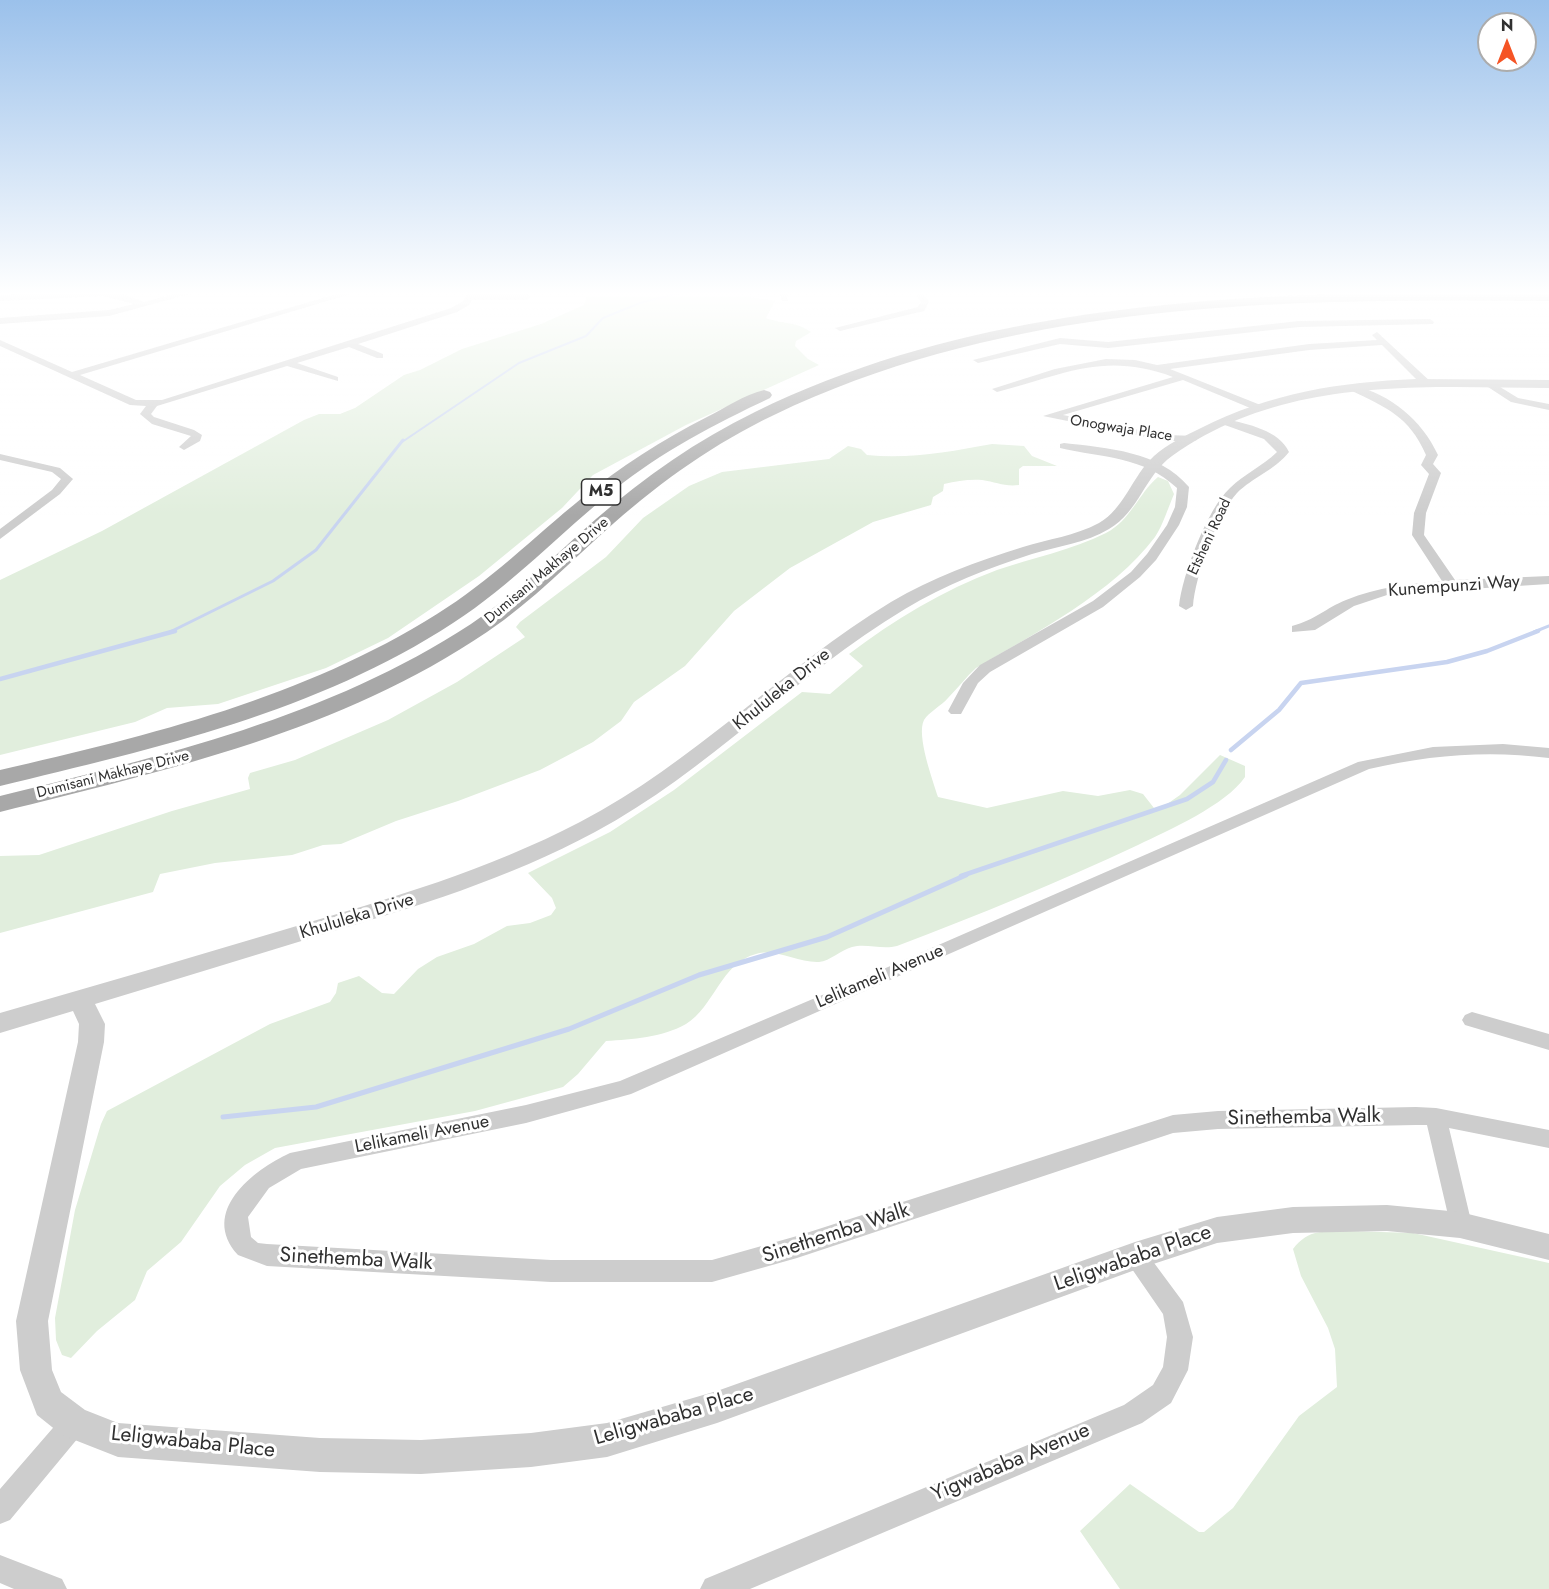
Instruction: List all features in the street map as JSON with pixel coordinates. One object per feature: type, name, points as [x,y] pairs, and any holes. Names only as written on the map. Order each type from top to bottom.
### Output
[{"type":"main road","name":"Dumisani Makhaye Drive","points":[[0,778],[222,721],[309,689],[375,658],[447,618],[485,590],[630,470],[727,412],[790,384],[841,366]]},
{"type":"main road","name":"Dumisani Makhaye Drive","points":[[0,804],[145,768],[235,742],[321,710],[391,678],[435,656],[481,627],[532,588],[644,488],[684,459],[779,406],[884,366]]},
{"type":"street","points":[[51,366],[134,403],[153,404],[177,400],[283,366]]},
{"type":"street","points":[[71,375],[101,366]]},
{"type":"street","points":[[296,366],[335,379]]},
{"type":"street","points":[[997,389],[1088,366]]},
{"type":"street","points":[[1148,366],[1259,408]]},
{"type":"street","points":[[1155,368],[1169,366]]},
{"type":"street","points":[[1409,366],[1428,385]]},
{"type":"street","name":"Onogwaja Place","points":[[1180,378],[1048,416],[1102,424],[1167,438],[1193,438]]},
{"type":"street","name":"Khululeka Drive","points":[[0,1023],[452,887],[564,839],[624,807],[678,772],[828,651],[903,602],[938,584],[985,565],[1107,524],[1126,508],[1153,465],[1168,452],[1259,408],[1307,393],[1354,388],[1549,384]]},
{"type":"street","points":[[1492,385],[1515,400],[1549,407]]},
{"type":"street","points":[[1354,388],[1412,420],[1426,438],[1432,455],[1427,465],[1435,473],[1420,513],[1418,535],[1451,584]]},
{"type":"street","points":[[153,404],[145,414],[147,417],[159,424],[197,435],[196,439],[184,447]]},
{"type":"street","name":"Etsheni Road","points":[[1186,606],[1186,593],[1193,570],[1231,493],[1241,483],[1262,472],[1283,453],[1277,442],[1226,422]]},
{"type":"street","points":[[956,711],[974,677],[986,668],[1038,637],[1082,615],[1114,594],[1160,547],[1182,508],[1183,487],[1177,480],[1153,465],[1119,453],[1064,446]]},
{"type":"street","points":[[0,457],[56,470],[66,479],[56,492],[0,535]]},
{"type":"street","name":"Kunempunzi Way","points":[[1297,629],[1310,627],[1324,616],[1366,596],[1388,590],[1451,584],[1549,580]]},
{"type":"street","name":"Lelikameli Avenue","points":[[238,1232],[236,1216],[243,1202],[255,1185],[271,1171],[298,1160],[526,1114],[624,1088],[895,972],[1364,765],[1443,750],[1504,748],[1549,753]]},
{"type":"street","name":"Leligwababa Place","points":[[81,1000],[92,1024],[91,1042],[32,1320],[36,1370],[49,1403],[74,1423],[118,1440],[321,1455],[421,1457],[531,1450],[607,1440],[717,1407],[1135,1256],[1217,1230],[1293,1220],[1387,1218],[1460,1225],[1549,1247]]},
{"type":"street","points":[[1472,1020],[1549,1042]]},
{"type":"street","points":[[1436,1117],[1460,1225]]},
{"type":"street","name":"Sinethemba Walk","points":[[238,1232],[242,1244],[250,1252],[267,1256],[551,1271],[712,1270],[797,1247],[1173,1124],[1218,1120],[1436,1117],[1549,1139]]},
{"type":"street","name":"Yigwababa Avenue","points":[[715,1589],[1133,1414],[1161,1394],[1175,1370],[1180,1337],[1174,1310],[1135,1256]]},
{"type":"street","points":[[0,1510],[74,1423]]},
{"type":"street","points":[[0,1569],[52,1589]]},
{"type":"green space","points":[[428,366],[816,366],[686,425],[593,475],[562,508],[479,576],[388,638],[326,668],[218,704],[167,708],[135,722],[0,755],[0,580],[102,531],[304,420],[319,414],[340,414],[355,408],[404,375]]},
{"type":"green space","points":[[992,444],[1024,446],[1032,456],[1057,466],[1023,466],[1019,469],[1019,485],[977,480],[944,484],[943,491],[933,497],[931,505],[873,522],[790,568],[734,611],[685,666],[634,702],[621,721],[593,742],[540,770],[458,801],[396,821],[341,844],[323,845],[292,855],[215,863],[160,874],[153,892],[0,933],[0,856],[39,855],[172,811],[250,789],[248,778],[250,773],[295,760],[388,720],[457,682],[525,637],[516,627],[520,622],[606,557],[643,518],[689,486],[722,472],[829,459],[848,446],[861,449],[867,455],[899,456],[945,452]]},
{"type":"green space","points":[[1158,477],[1168,481],[1174,494],[1158,532],[1138,557],[1118,576],[1072,610],[976,668],[924,720],[922,736],[924,747],[938,797],[987,808],[1063,791],[1098,796],[1130,790],[1143,794],[1154,808],[1160,809],[1180,795],[1220,755],[1245,766],[1245,777],[1225,797],[1180,824],[1108,859],[1019,898],[897,946],[852,947],[819,962],[771,953],[756,954],[744,959],[734,966],[704,1007],[686,1024],[657,1035],[606,1041],[578,1074],[563,1087],[475,1111],[275,1148],[245,1165],[220,1186],[181,1242],[147,1271],[135,1300],[97,1331],[71,1358],[62,1355],[56,1340],[55,1318],[75,1210],[107,1111],[270,1024],[330,1002],[336,993],[338,983],[359,976],[382,993],[394,994],[418,969],[437,957],[474,944],[507,926],[530,923],[551,915],[556,908],[552,898],[528,873],[610,832],[674,790],[802,692],[830,694],[863,666],[849,654],[920,607],[977,578],[1066,549],[1115,528]]},
{"type":"green space","points":[[1349,1231],[1413,1233],[1549,1263],[1549,1589],[1120,1589],[1080,1531],[1130,1484],[1199,1532],[1204,1532],[1233,1508],[1299,1416],[1337,1387],[1335,1349],[1328,1328],[1301,1276],[1293,1249],[1311,1234]]},
{"type":"waterway","points":[[402,442],[514,366]]},
{"type":"waterway","points":[[170,632],[273,581],[316,550],[403,440]]},
{"type":"waterway","points":[[1534,632],[1549,626]]},
{"type":"waterway","points":[[0,679],[175,631]]},
{"type":"waterway","points":[[1231,750],[1279,710],[1301,683],[1447,662],[1487,651],[1538,631]]},
{"type":"waterway","points":[[961,876],[1187,799],[1213,782],[1226,760]]},
{"type":"waterway","points":[[223,1117],[316,1107],[569,1029],[699,975],[827,937],[966,875]]}]
